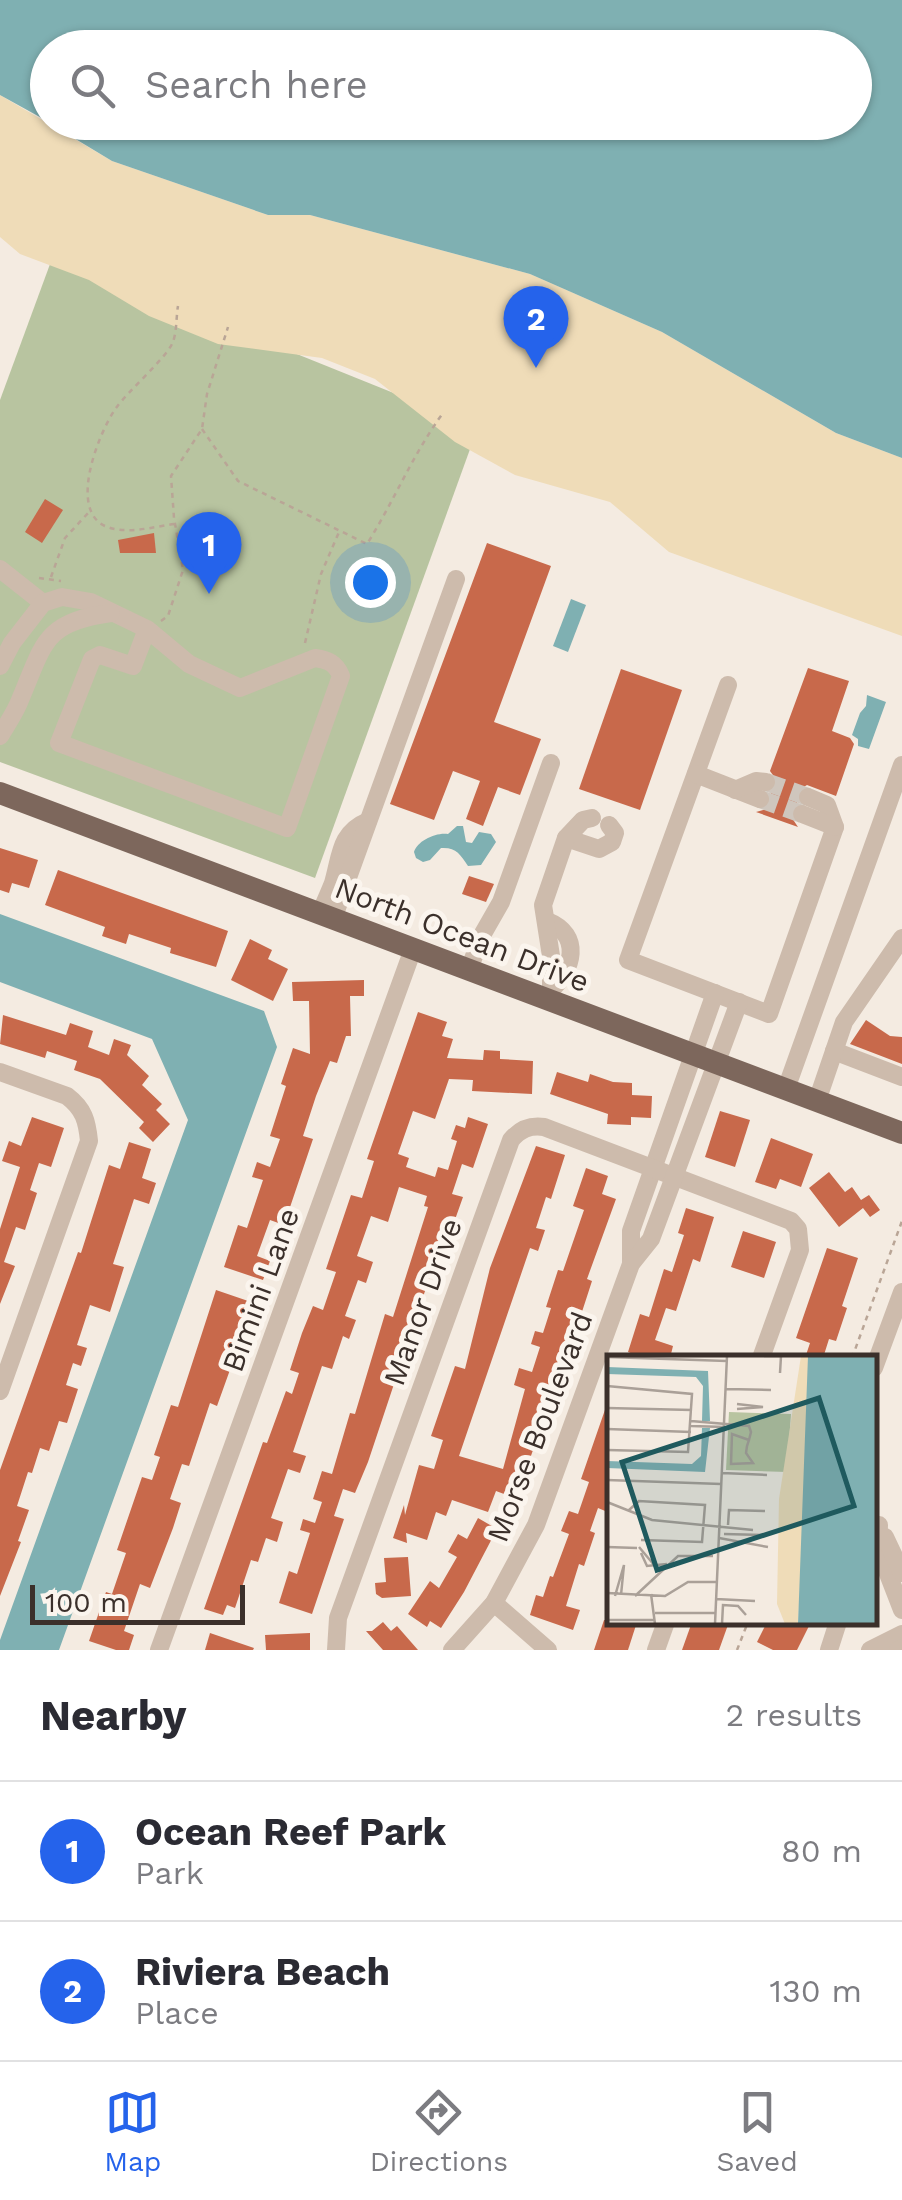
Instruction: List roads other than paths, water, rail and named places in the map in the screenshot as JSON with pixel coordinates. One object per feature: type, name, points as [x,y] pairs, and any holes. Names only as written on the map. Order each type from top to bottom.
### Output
[{"type":"main road","name":"North Ocean Drive","points":[[0,793],[469,970],[549,994],[705,1059],[902,1133]]},
{"type":"street","points":[[0,568],[43,603]]},
{"type":"street","points":[[327,916],[357,860],[456,579]]},
{"type":"street","points":[[0,666],[12,643],[43,603],[62,597],[91,602],[114,613],[147,630],[189,664],[240,688],[316,658],[328,660],[341,676],[287,828],[60,743],[92,659],[100,655],[133,666],[147,630]]},
{"type":"street","points":[[0,736],[19,703],[46,638],[85,617],[114,613]]},
{"type":"street","points":[[728,685],[628,960],[769,1014],[835,827],[805,806]]},
{"type":"street","points":[[469,970],[500,902],[551,763]]},
{"type":"street","points":[[786,1089],[902,765]]},
{"type":"street","points":[[696,774],[735,790],[763,791]]},
{"type":"street","points":[[549,994],[551,956],[543,904],[566,838],[583,820],[600,822],[615,833],[612,842],[600,849],[566,838]]},
{"type":"street","points":[[547,921],[568,934],[570,952],[558,985],[549,994]]},
{"type":"street","points":[[817,1100],[844,1022],[902,938]]},
{"type":"street","name":"Bimini Lane","points":[[160,1650],[413,949]]},
{"type":"street","points":[[551,956],[570,952]]},
{"type":"street","points":[[705,1059],[715,993]]},
{"type":"street","points":[[705,1059],[740,1002]]},
{"type":"street","points":[[834,1051],[902,1077]]},
{"type":"street","name":"Morse Boulevard","points":[[452,1650],[494,1602],[536,1525],[630,1264],[631,1231],[653,1169],[705,1059]]},
{"type":"street","name":"Morse Boulevard","points":[[630,1264],[651,1239],[674,1176],[705,1059]]},
{"type":"street","points":[[0,1072],[67,1096],[87,1121],[89,1140],[0,1391]]},
{"type":"street","name":"Manor Drive","points":[[336,1650],[338,1618],[511,1140],[518,1132],[544,1127],[791,1221],[798,1229],[800,1250],[763,1355]]},
{"type":"street","points":[[877,1360],[902,1292]]},
{"type":"street","points":[[877,1520],[878,1561],[902,1610]]},
{"type":"street","points":[[877,1520],[902,1572]]},
{"type":"street","points":[[494,1602],[548,1650]]},
{"type":"street","points":[[656,1650],[665,1625]]},
{"type":"street","points":[[829,1650],[837,1625]]},
{"type":"street","points":[[870,1650],[902,1634]]},
{"type":"water","points":[[0,0],[902,0],[902,458],[836,433],[662,332],[530,274],[310,215],[268,215],[112,161],[77,140],[872,140],[872,30],[30,30],[30,112],[0,95]]},
{"type":"water","points":[[571,599],[586,605],[568,652],[553,646]]},
{"type":"water","points":[[867,695],[886,702],[869,749],[858,746],[858,739],[852,735]]},
{"type":"water","points":[[463,826],[466,842],[472,843],[479,832],[491,834],[496,842],[481,865],[468,866],[457,852],[446,848],[430,860],[416,858],[414,852],[423,841],[448,834]]},
{"type":"water","points":[[0,914],[264,1011],[277,1047],[59,1650],[0,1650],[0,1640],[188,1120],[152,1039],[0,982]]},
{"type":"tunnel","points":[[766,782],[808,797]]},
{"type":"tunnel","points":[[760,799],[802,814]]},
{"type":"place","name":"Riviera Beach","points":[[536,368]]},
{"type":"place","name":"Ocean Reef Park","points":[[209,594]]}]
